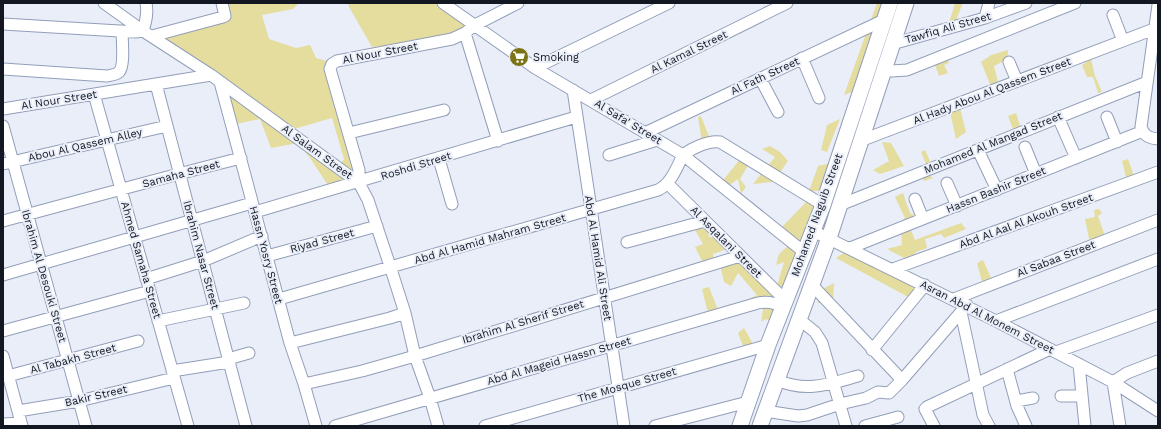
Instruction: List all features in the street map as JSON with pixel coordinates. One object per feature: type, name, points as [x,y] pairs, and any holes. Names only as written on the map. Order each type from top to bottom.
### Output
[{"type":"main road","name":"Mohamed Naguib Street","points":[[740,426],[768,345],[823,206],[890,3]]},
{"type":"main road","name":"Mohamed Naguib Street","points":[[760,426],[829,238],[906,3]]},
{"type":"street","name":"Al Salam Street","points":[[104,3],[211,75],[359,183],[368,200],[377,226],[405,313],[415,356],[438,426]]},
{"type":"street","points":[[146,3],[148,33]]},
{"type":"street","points":[[3,24],[148,33],[223,17],[225,16],[222,3]]},
{"type":"street","name":"Al Safa' Street","points":[[443,3],[536,68],[683,155],[804,252]]},
{"type":"street","name":"Al Nour Street","points":[[359,183],[359,170],[330,69],[332,64],[337,61],[452,39],[465,33],[475,25],[518,3]]},
{"type":"street","points":[[536,68],[669,3]]},
{"type":"street","name":"Al Kamal Street","points":[[591,100],[787,3]]},
{"type":"street","points":[[984,18],[989,3]]},
{"type":"street","name":"Tawfiq Ali Street","points":[[892,44],[984,18],[1026,3]]},
{"type":"street","points":[[884,70],[907,70],[1074,3]]},
{"type":"street","points":[[1158,5],[1141,127],[1142,131],[1149,138],[1158,139]]},
{"type":"street","points":[[1113,15],[1123,41]]},
{"type":"street","name":"Al Fath Street","points":[[645,133],[884,20]]},
{"type":"street","name":"Al Hady Abou Al Qassem Street","points":[[860,141],[1154,29]]},
{"type":"street","points":[[3,69],[107,76],[113,75],[119,72],[122,66],[122,31]]},
{"type":"street","points":[[465,33],[498,141]]},
{"type":"street","points":[[802,58],[819,98]]},
{"type":"street","points":[[1009,62],[1017,82]]},
{"type":"street","name":"Al Nour Street","points":[[3,109],[211,75]]},
{"type":"street","points":[[760,78],[778,112]]},
{"type":"street","name":"Hassn Yosry Street","points":[[220,82],[290,343],[316,426]]},
{"type":"street","name":"Mohamed Al Mangad Street","points":[[840,205],[1147,82]]},
{"type":"street","name":"Ibrahim Nasar Street","points":[[156,84],[246,426]]},
{"type":"street","name":"Abd Al Hamid Ali Street","points":[[573,90],[590,210],[624,426]]},
{"type":"street","name":"Ahmed Samaha Street","points":[[94,94],[150,291],[185,426]]},
{"type":"street","points":[[348,133],[444,110]]},
{"type":"street","name":"Roshdi Street","points":[[3,276],[192,221],[359,183],[576,117]]},
{"type":"street","points":[[1058,117],[1076,158]]},
{"type":"street","points":[[1107,117],[1117,142]]},
{"type":"street","name":"Ibrahim Al Desouki Street","points":[[3,126],[8,163],[27,215],[86,426]]},
{"type":"street","name":"Abou Al Qassem Alley","points":[[8,163],[167,126]]},
{"type":"street","name":"Hassn Bashir Street","points":[[850,248],[1142,131]]},
{"type":"street","points":[[610,155],[657,140]]},
{"type":"street","points":[[667,183],[683,155],[690,150],[711,142],[720,142],[823,206]]},
{"type":"street","points":[[1024,147],[1036,174]]},
{"type":"street","points":[[978,150],[997,190]]},
{"type":"street","name":"Samaha Street","points":[[3,221],[179,173],[241,158]]},
{"type":"street","points":[[440,159],[452,204]]},
{"type":"street","name":"Abd Al Aal Al Akouh Street","points":[[893,269],[1158,172]]},
{"type":"street","name":"Abd Al Hamid Mahram Street","points":[[279,299],[658,190],[664,188],[667,183]]},
{"type":"street","name":"Al Asqalani Street","points":[[667,183],[740,256],[784,304]]},
{"type":"street","points":[[947,183],[957,206]]},
{"type":"street","points":[[915,199],[922,219]]},
{"type":"street","name":"Al Sabaa Street","points":[[954,299],[1158,220]]},
{"type":"street","points":[[626,242],[705,221]]},
{"type":"street","name":"Riyad Street","points":[[267,256],[377,226]]},
{"type":"street","name":"Asran Abd Al Monem Street","points":[[813,230],[954,299],[964,309],[996,321],[1053,350],[1113,382],[1158,411]]},
{"type":"street","points":[[146,279],[203,261],[262,236]]},
{"type":"street","name":"Ibrahim Al Sherif Street","points":[[304,384],[362,371],[415,356],[740,256]]},
{"type":"street","points":[[996,321],[1158,259]]},
{"type":"street","points":[[812,285],[902,380]]},
{"type":"street","points":[[872,350],[926,285]]},
{"type":"street","points":[[3,331],[150,291]]},
{"type":"street","name":"Abd Al Mageid Hassn Street","points":[[335,426],[758,303],[767,301],[784,304]]},
{"type":"street","points":[[158,321],[244,303]]},
{"type":"street","points":[[765,411],[798,416],[807,415],[840,404],[866,398],[878,392],[889,393],[964,309]]},
{"type":"street","points":[[964,309],[976,384],[983,415],[989,426]]},
{"type":"street","points":[[290,343],[405,313]]},
{"type":"street","points":[[934,426],[925,409],[927,407],[1008,369],[1053,350],[1158,315]]},
{"type":"street","points":[[800,320],[819,337],[846,426]]},
{"type":"street","name":"Al Tabakh Street","points":[[8,376],[138,341]]},
{"type":"street","name":"The Mosque Street","points":[[485,426],[768,345]]},
{"type":"street","name":"Bakir Street","points":[[18,411],[79,401],[228,361],[249,353]]},
{"type":"street","points":[[3,358],[8,376],[8,392],[18,411],[22,424],[3,424]]},
{"type":"street","points":[[1120,426],[1113,382],[1127,373],[1158,361]]},
{"type":"street","points":[[1079,364],[1085,426]]},
{"type":"street","points":[[1008,369],[1016,401],[1026,426]]},
{"type":"street","points":[[777,380],[803,387],[824,386],[858,376]]},
{"type":"street","points":[[1061,396],[1082,396]]},
{"type":"street","points":[[1016,401],[1033,398]]},
{"type":"street","points":[[655,426],[748,402]]},
{"type":"street","points":[[865,426],[885,423],[898,417]]},
{"type":"shaded area","points":[[225,3],[299,3],[293,9],[262,15],[269,39],[296,48],[310,45],[316,58],[327,61],[359,176],[340,165],[344,159],[332,118],[294,129],[161,38],[227,18]]},
{"type":"shaded area","points":[[348,3],[437,3],[470,25],[452,39],[372,47]]},
{"type":"shaded area","points":[[877,3],[888,3],[857,90],[844,95]]},
{"type":"shaded area","points":[[955,3],[962,3],[962,5],[955,23],[949,23]]},
{"type":"shaded area","points":[[1008,50],[1008,59],[994,66],[999,86],[992,89],[981,62],[991,55]]},
{"type":"shaded area","points":[[947,58],[949,63],[944,65],[948,73],[939,76],[934,62]]},
{"type":"shaded area","points":[[1091,59],[1095,76],[1102,92],[1098,93],[1093,77],[1087,77],[1082,65]]},
{"type":"shaded area","points":[[225,88],[353,181],[329,187],[298,143],[271,148],[260,119],[236,124]]},
{"type":"shaded area","points":[[960,108],[966,132],[956,139],[950,112]]},
{"type":"shaded area","points":[[1016,113],[1021,129],[1014,132],[1008,116]]},
{"type":"shaded area","points":[[701,116],[710,139],[702,142],[698,117]]},
{"type":"shaded area","points":[[840,119],[827,152],[821,150],[827,125]]},
{"type":"shaded area","points":[[882,142],[891,143],[904,166],[880,174],[873,170],[889,161]]},
{"type":"shaded area","points":[[770,146],[780,152],[788,161],[773,182],[753,184],[775,157],[762,149]]},
{"type":"shaded area","points":[[925,150],[930,161],[937,162],[927,174],[933,178],[924,181],[918,169],[926,164],[921,152]]},
{"type":"shaded area","points":[[740,159],[749,164],[740,179],[746,187],[741,194],[738,179],[727,187],[721,183]]},
{"type":"shaded area","points":[[1128,159],[1134,176],[1127,181],[1122,161]]},
{"type":"shaded area","points":[[832,163],[825,191],[809,191],[818,166]]},
{"type":"shaded area","points":[[903,193],[910,213],[919,218],[898,224],[905,218],[895,197]]},
{"type":"shaded area","points":[[808,200],[818,207],[803,247],[781,228]]},
{"type":"shaded area","points":[[1099,209],[1102,213],[1098,216],[1105,236],[1090,243],[1085,219],[1095,217],[1094,210]]},
{"type":"shaded area","points":[[961,223],[966,229],[944,238],[941,234],[925,239],[927,248],[916,252],[910,261],[887,249],[902,245],[901,231],[910,228],[915,240]]},
{"type":"shaded area","points":[[705,226],[727,249],[713,254],[714,262],[704,265],[695,247],[703,244],[694,228]]},
{"type":"shaded area","points":[[790,244],[801,252],[784,294],[777,286],[784,262],[776,265],[779,254]]},
{"type":"shaded area","points":[[848,250],[920,285],[910,298],[836,258]]},
{"type":"shaded area","points":[[739,259],[782,301],[773,323],[766,319],[761,322],[764,303],[749,302],[749,299],[757,295],[738,273],[731,286],[724,282],[720,265]]},
{"type":"shaded area","points":[[983,260],[992,280],[983,285],[977,263]]},
{"type":"shaded area","points":[[834,283],[833,300],[846,317],[841,325],[827,309],[827,302],[818,303],[815,293]]},
{"type":"shaded area","points":[[709,287],[718,310],[708,313],[702,289]]},
{"type":"shaded area","points":[[744,328],[753,344],[743,346],[738,333]]},
{"type":"place","name":"Smoking","points":[[519,57]]}]
